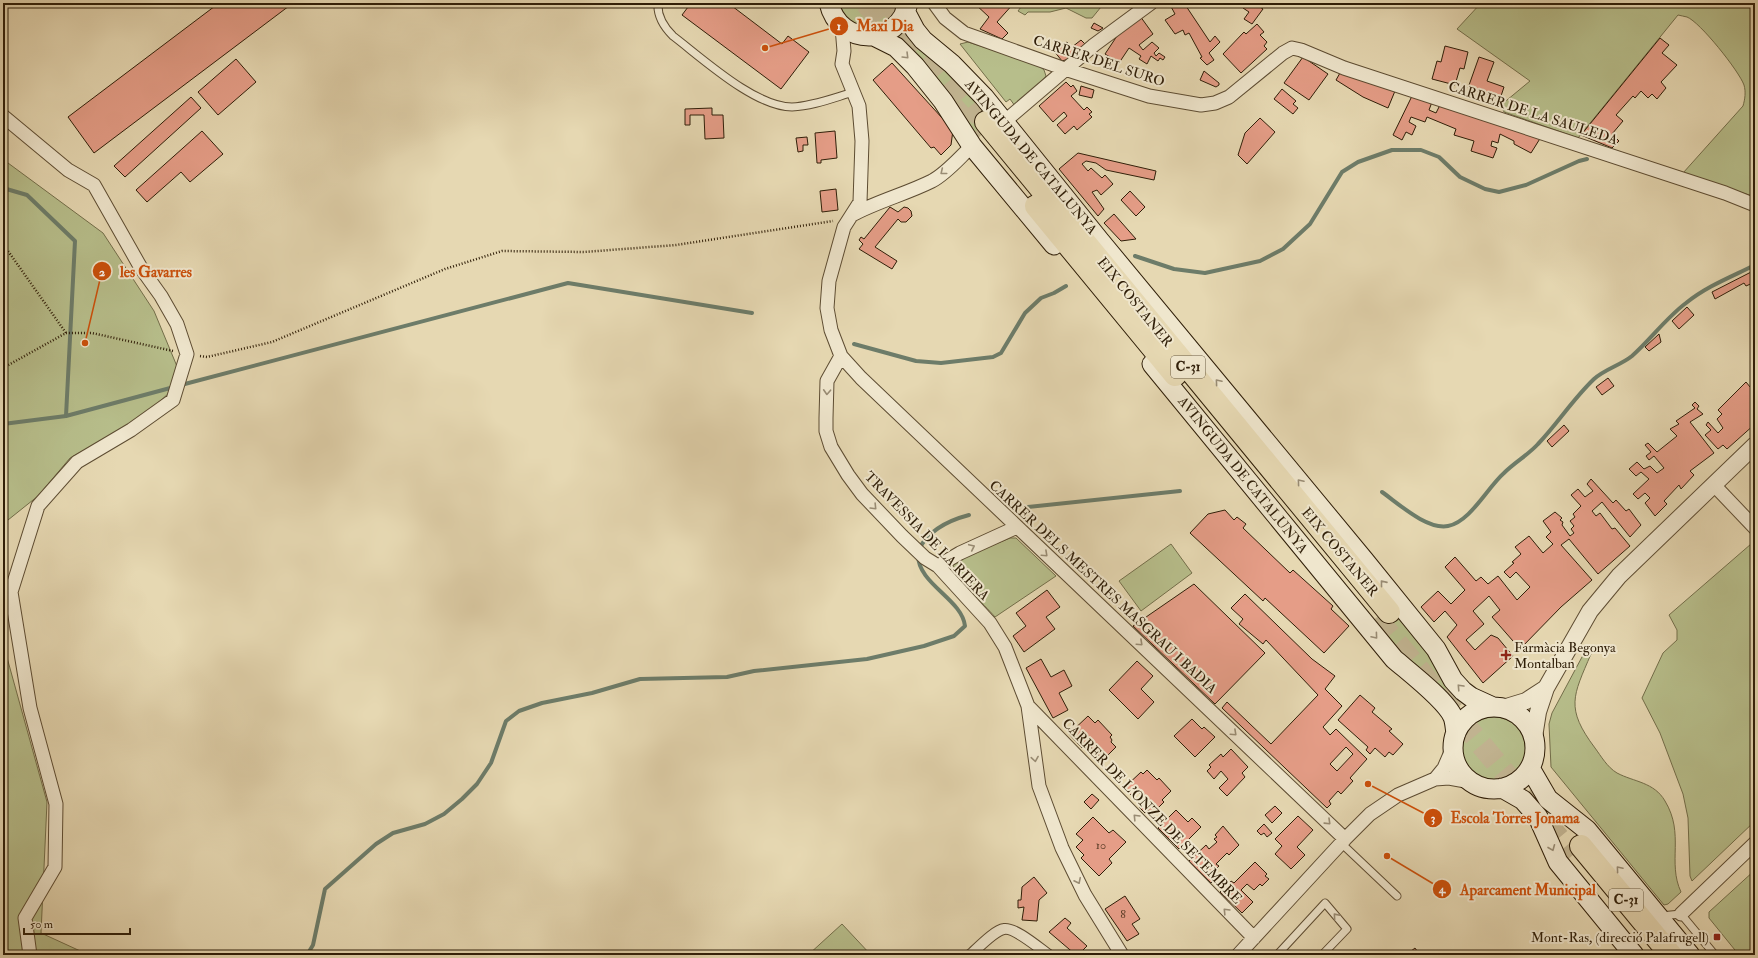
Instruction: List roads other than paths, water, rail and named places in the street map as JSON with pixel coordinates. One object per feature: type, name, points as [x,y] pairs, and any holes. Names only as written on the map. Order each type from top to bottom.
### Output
[{"type":"highway","name":"EIX COSTANER","points":[[985,132],[1383,615]]},
{"type":"highway","name":"C-31","points":[[1653,955],[1577,851],[1671,955]]},
{"type":"main road","points":[[829,3],[832,13],[842,27]]},
{"type":"main road","points":[[870,36],[890,30],[899,22],[907,7]]},
{"type":"main road","name":"AVINGUDA DE CATALUNYA","points":[[907,7],[916,30],[923,40],[965,76],[985,132],[1394,659],[1426,686],[1453,716],[1455,739]]},
{"type":"main road","name":"AVINGUDA DE CATALUNYA","points":[[842,27],[854,34],[870,36],[896,47],[916,66],[943,101],[985,132],[1420,627],[1436,649],[1453,680],[1471,697],[1498,708]]},
{"type":"main road","points":[[1485,708],[1510,710],[1522,718],[1531,730],[1534,737],[1534,758],[1530,768],[1518,781],[1502,788],[1486,788],[1471,782],[1462,774],[1456,763],[1455,739],[1465,720],[1471,715],[1485,708]]},
{"type":"main road","points":[[1530,768],[1548,799],[1587,830],[1690,955]]},
{"type":"main road","points":[[1502,788],[1523,800],[1538,817],[1558,862],[1632,953]]},
{"type":"street","name":"CARRER DEL SURO","points":[[934,3],[950,23],[964,33],[1065,69],[1149,96],[1201,105],[1215,103],[1229,96],[1283,53],[1292,48],[1301,50]]},
{"type":"street","points":[[851,216],[868,207],[933,180],[946,171],[985,132],[1065,69],[1094,44],[1151,3]]},
{"type":"street","points":[[841,356],[828,319],[829,281],[844,227],[860,202],[862,141],[859,106],[842,64],[844,51],[842,27]]},
{"type":"street","points":[[844,51],[870,36]]},
{"type":"street","name":"CARRER DE LA SAULEDA","points":[[1301,50],[1344,68],[1725,193],[1755,205]]},
{"type":"street","points":[[3,116],[68,170],[94,185],[141,268],[161,296],[177,324],[187,354],[173,400],[131,430],[77,462],[38,506],[11,592],[30,708],[56,804],[55,867],[25,918],[30,955]]},
{"type":"street","name":"CARRER DELS MESTRES MASGRAU I BADIA","points":[[841,356],[861,378],[1343,841]]},
{"type":"street","name":"TRAVESSIA DE LA RIERA","points":[[841,356],[827,381],[826,432],[831,447],[848,475],[862,494],[925,558],[938,566],[990,623],[1005,647],[1028,706],[1039,786],[1062,848],[1085,895],[1122,955]]},
{"type":"street","points":[[1534,737],[1538,712],[1546,688],[1580,625],[1601,597],[1619,576],[1755,446]]},
{"type":"street","points":[[1714,485],[1755,528]]},
{"type":"street","points":[[938,566],[960,553],[1017,527]]},
{"type":"street","points":[[1498,708],[1526,701],[1546,688]]},
{"type":"street","name":"CARRER DE L'ONZE DE SETEMBRE","points":[[1028,706],[1254,938]]},
{"type":"street","points":[[1032,738],[1054,733]]},
{"type":"street","points":[[1435,779],[1444,768],[1455,739]]},
{"type":"street","points":[[1244,953],[1254,938],[1343,841],[1370,814],[1398,795],[1435,779],[1449,778],[1471,782]]},
{"type":"street","points":[[1681,914],[1755,843]]},
{"type":"street","points":[[970,955],[998,931],[1005,928],[1016,933],[1049,955]]},
{"type":"lane","points":[[658,3],[660,18],[665,28],[673,36],[744,90],[759,99],[791,107],[810,105],[854,92]]},
{"type":"lane","points":[[1343,841],[1398,896]]},
{"type":"lane","points":[[1277,955],[1325,903],[1347,929],[1322,955]]},
{"type":"lane","points":[[1658,917],[1681,914],[1715,955]]},
{"type":"lane","points":[[1670,932],[1676,931],[1681,934],[1698,955]]},
{"type":"waterway","points":[[1135,256],[1174,269],[1205,273],[1260,261],[1283,249],[1310,224],[1342,172],[1358,162],[1392,150],[1421,150],[1439,157],[1460,177],[1485,189],[1499,192],[1526,185],[1579,161],[1587,159]]},
{"type":"waterway","points":[[3,188],[27,195],[75,241],[66,416]]},
{"type":"waterway","points":[[1382,492],[1414,515],[1431,524],[1448,526],[1456,523],[1464,518],[1478,504],[1504,473],[1538,444],[1594,379],[1603,372],[1632,356],[1672,315],[1694,297],[1719,282],[1755,265]]},
{"type":"waterway","points":[[181,385],[568,283],[752,313]]},
{"type":"waterway","points":[[854,344],[916,361],[941,363],[993,357],[1001,353],[1025,313],[1041,298],[1066,286]]},
{"type":"waterway","points":[[3,424],[66,416],[174,387]]},
{"type":"waterway","points":[[1028,507],[1180,491]]},
{"type":"waterway","points":[[919,549],[923,542],[934,531],[947,523],[969,515]]},
{"type":"waterway","points":[[307,955],[313,945],[325,889],[376,844],[393,833],[425,824],[444,814],[462,799],[477,784],[491,763],[506,721],[519,711],[542,703],[592,693],[640,679],[727,677],[754,671],[867,659],[924,646],[954,636],[965,626],[962,616],[949,599],[925,575],[920,565],[918,555]]},
{"type":"tunnel","points":[[866,3],[902,45]]},
{"type":"tunnel","points":[[888,3],[981,117]]},
{"type":"tunnel","points":[[953,107],[979,137]]},
{"type":"tunnel","points":[[1376,618],[1573,855]]},
{"type":"place","name":"Maxi Dia","points":[[765,48]]},
{"type":"place","name":"les Gavarres","points":[[85,343]]},
{"type":"place","name":"Farmàcia Begonya Montalban","points":[[1506,655]]},
{"type":"place","name":"Escola Torres Jonama","points":[[1368,784]]},
{"type":"place","name":"Aparcament Municipal","points":[[1387,856]]},
{"type":"place","name":"Mont-Ras, (direcció Palafrugell)","points":[[1717,937]]}]
